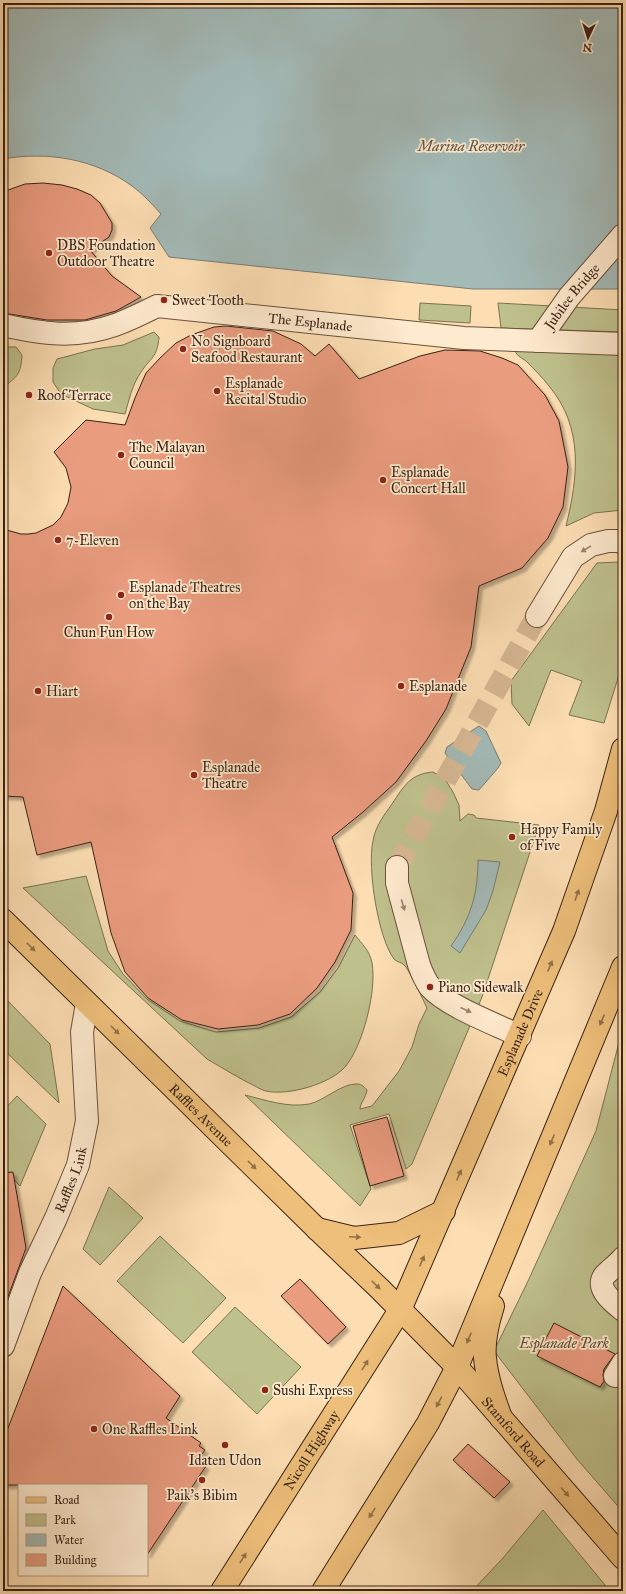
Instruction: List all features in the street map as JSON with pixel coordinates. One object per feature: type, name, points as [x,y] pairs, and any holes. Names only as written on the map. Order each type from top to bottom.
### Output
[{"type":"main road","name":"Esplanade Drive","points":[[400,1310],[520,1036],[564,931],[606,811],[623,749]]},
{"type":"main road","name":"Raffles Avenue","points":[[3,920],[400,1310]]},
{"type":"main road","points":[[323,1591],[428,1423],[457,1367],[623,967]]},
{"type":"main road","points":[[317,1229],[354,1238],[393,1234],[399,1233],[444,1211]]},
{"type":"main road","points":[[501,1418],[490,1388],[484,1356],[488,1325],[509,1242]]},
{"type":"main road","name":"Stamford Road","points":[[400,1310],[457,1367],[623,1558]]},
{"type":"main road","name":"Nicoll Highway","points":[[222,1591],[400,1310]]},
{"type":"street","name":"Jubilee Bridge","points":[[538,341],[569,297],[623,235]]},
{"type":"street","name":"The Esplanade","points":[[3,325],[36,333],[67,335],[85,333],[116,325],[157,306],[464,338],[623,344]]},
{"type":"street","points":[[537,616],[573,557],[591,545],[608,541],[619,541],[623,543]]},
{"type":"street","points":[[397,867],[396,883],[419,965],[430,987],[446,1001],[520,1036]]},
{"type":"street","name":"Raffles Link","points":[[3,1346],[30,1273],[56,1218],[78,1165],[87,1121],[82,1032],[87,1003]]},
{"type":"street","points":[[623,1258],[604,1277],[602,1286],[608,1298],[623,1310]]},
{"type":"green space","points":[[420,303],[471,306],[470,323],[419,320]]},
{"type":"green space","points":[[498,303],[623,310],[623,332],[501,328]]},
{"type":"green space","points":[[154,332],[159,337],[157,349],[135,382],[125,414],[93,409],[61,394],[53,382],[53,368],[57,359],[95,349],[123,345]]},
{"type":"green space","points":[[3,347],[16,347],[22,355],[21,366],[18,374],[3,387]]},
{"type":"green space","points":[[515,351],[603,352],[623,357],[623,510],[594,513],[566,526],[575,471],[573,436],[568,419],[560,402],[535,370]]},
{"type":"green space","points":[[619,562],[623,567],[623,662],[604,723],[569,715],[582,681],[551,670],[529,726],[512,704],[511,681],[597,563]]},
{"type":"green space","points":[[433,772],[445,779],[453,792],[459,805],[460,821],[468,814],[474,815],[476,818],[539,825],[482,997],[412,1164],[406,1169],[389,1114],[350,1125],[371,1189],[360,1206],[245,1095],[277,1103],[301,1105],[315,1102],[345,1086],[359,1084],[367,1090],[360,1109],[372,1106],[399,1071],[412,1047],[419,1024],[427,1008],[409,972],[403,964],[394,959],[388,949],[383,935],[375,902],[372,853],[374,836],[378,826],[404,786],[419,775]]},
{"type":"green space","points":[[86,876],[108,951],[123,974],[147,999],[180,1021],[216,1032],[259,1028],[291,1017],[320,992],[338,968],[355,935],[371,959],[373,974],[367,1017],[358,1046],[352,1058],[345,1067],[329,1079],[308,1087],[286,1092],[266,1091],[260,1089],[207,1059],[23,888]]},
{"type":"green space","points":[[3,996],[50,1044],[59,1103],[3,1049]]},
{"type":"green space","name":"Esplanade Park","points":[[623,1027],[623,1512],[576,1458],[494,1351],[529,1279],[596,1131]]},
{"type":"green space","points":[[17,1096],[46,1124],[20,1186],[3,1168],[3,1111]]},
{"type":"green space","points":[[109,1187],[143,1218],[100,1265],[83,1249]]},
{"type":"green space","points":[[160,1236],[226,1298],[183,1343],[117,1281]]},
{"type":"green space","points":[[235,1307],[301,1367],[257,1414],[192,1352]]},
{"type":"green space","points":[[543,1510],[610,1591],[472,1591],[503,1558]]},
{"type":"water","name":"Marina Reservoir","points":[[3,3],[623,3],[623,289],[473,289],[169,257],[150,228],[161,214],[140,192],[118,177],[87,163],[70,159],[37,156],[3,159]]},
{"type":"water","points":[[479,726],[486,731],[501,763],[479,790],[472,789],[445,753],[447,747]]},
{"type":"water","points":[[478,860],[500,862],[493,891],[486,910],[460,953],[451,946],[464,925],[472,905],[477,883]]},
{"type":"building","name":"DBS Foundation Outdoor Theatre","points":[[43,183],[62,185],[77,189],[91,195],[100,203],[112,223],[112,230],[109,237],[90,250],[112,276],[141,297],[116,311],[85,320],[47,320],[3,313],[3,193],[25,184]]},
{"type":"building","points":[[226,326],[273,331],[301,344],[315,356],[329,344],[359,379],[420,356],[445,350],[480,351],[502,358],[518,365],[545,395],[559,421],[568,467],[563,507],[548,538],[522,568],[479,586],[471,647],[446,709],[426,741],[396,782],[363,812],[332,837],[353,893],[351,930],[335,962],[317,988],[290,1014],[258,1025],[218,1029],[182,1020],[148,998],[125,972],[111,933],[91,842],[37,855],[23,797],[3,796],[3,529],[21,534],[28,534],[36,533],[53,525],[61,517],[68,503],[71,487],[66,468],[54,452],[86,420],[125,425],[146,373],[161,357],[176,343],[191,335],[214,327]]},
{"type":"building","points":[[387,1117],[404,1176],[370,1186],[353,1126]]},
{"type":"building","points":[[13,1172],[26,1248],[5,1305],[3,1304],[3,1173]]},
{"type":"building","points":[[300,1279],[346,1327],[328,1344],[281,1296]]},
{"type":"building","name":"One Raffles Link","points":[[63,1286],[180,1396],[166,1418],[201,1443],[199,1446],[205,1450],[197,1461],[206,1466],[148,1553],[148,1484],[3,1485],[3,1441]]},
{"type":"building","points":[[554,1323],[615,1354],[604,1369],[604,1381],[600,1387],[537,1356]]},
{"type":"building","points":[[468,1444],[510,1482],[494,1498],[453,1460]]},
{"type":"tunnel","points":[[397,867],[537,616]]},
{"type":"place","name":"DBS Foundation Outdoor Theatre","points":[[49,253]]},
{"type":"place","name":"Sweet Tooth","points":[[164,300]]},
{"type":"place","name":"No Signboard Seafood Restaurant","points":[[183,349]]},
{"type":"place","name":"Esplanade Recital Studio","points":[[217,391]]},
{"type":"place","name":"Roof Terrace","points":[[29,395]]},
{"type":"place","name":"The Malayan Council","points":[[121,455]]},
{"type":"place","name":"Esplanade Concert Hall","points":[[383,480]]},
{"type":"place","name":"7-Eleven","points":[[58,540]]},
{"type":"place","name":"Esplanade Theatres on the Bay","points":[[121,595]]},
{"type":"place","name":"Chun Fun How","points":[[109,617]]},
{"type":"place","name":"Esplanade","points":[[401,686]]},
{"type":"place","name":"Hiart","points":[[38,691]]},
{"type":"place","name":"Esplanade Theatre","points":[[194,775]]},
{"type":"place","name":"Happy Family of Five","points":[[512,837]]},
{"type":"place","name":"Piano Sidewalk","points":[[430,987]]},
{"type":"place","name":"Sushi Express","points":[[265,1390]]},
{"type":"place","name":"One Raffles Link","points":[[94,1429]]},
{"type":"place","name":"Idaten Udon","points":[[225,1445]]},
{"type":"place","name":"Paik's Bibim","points":[[202,1480]]}]
